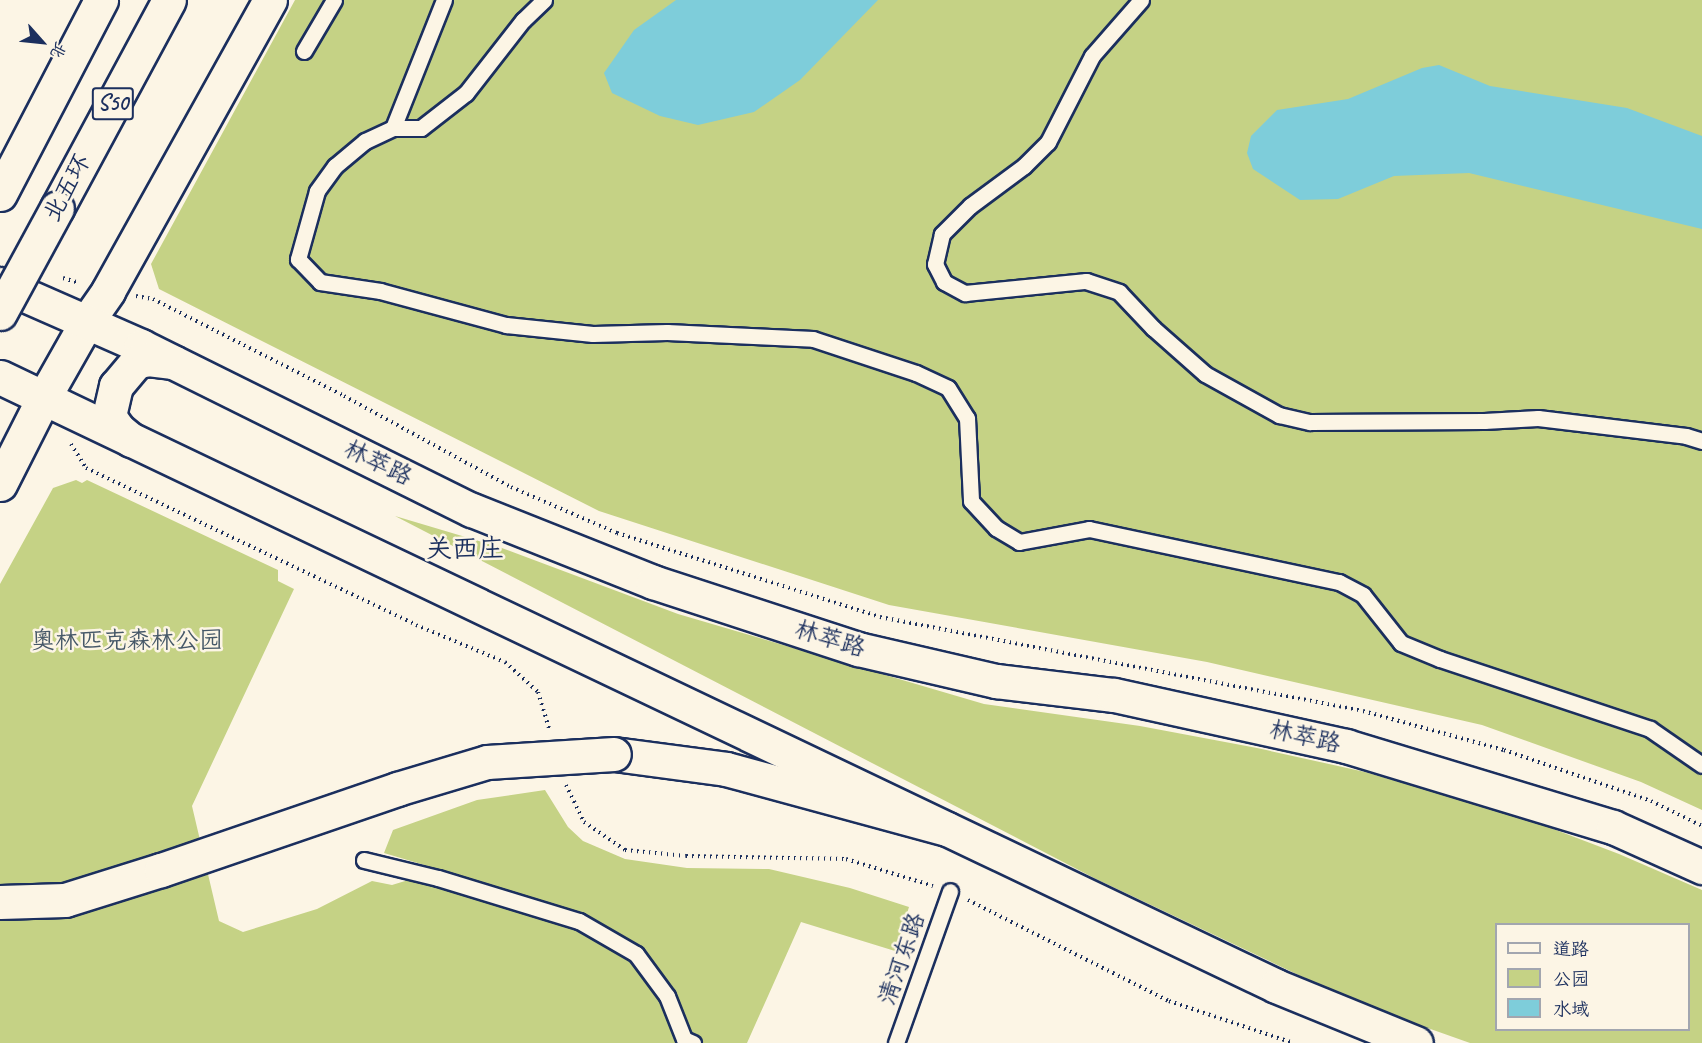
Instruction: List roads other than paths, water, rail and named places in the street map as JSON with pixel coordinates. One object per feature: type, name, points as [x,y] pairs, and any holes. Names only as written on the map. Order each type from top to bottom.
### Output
[{"type":"main road","name":"S50","points":[[3,188],[101,0]]},
{"type":"main road","name":"北五环","points":[[0,313],[169,0]]},
{"type":"main road","points":[[0,484],[43,399],[86,323],[108,291],[270,0]]},
{"type":"main road","name":"林萃路","points":[[0,284],[173,362],[472,510],[664,586],[858,649],[973,676],[996,681],[1114,695],[1346,746],[1612,827],[1702,867]]},
{"type":"main road","points":[[132,441],[117,429],[109,416],[116,386],[136,362],[148,359],[173,362]]},
{"type":"main road","points":[[0,377],[1276,986],[1416,1043]]},
{"type":"main road","points":[[0,902],[65,900],[161,870],[397,789],[487,762],[614,754],[726,769],[947,829]]},
{"type":"lane","points":[[304,51],[334,0]]},
{"type":"lane","points":[[393,128],[444,0]]},
{"type":"lane","points":[[544,0],[524,20],[466,93],[421,128],[393,128],[365,141],[335,166],[317,191],[298,259],[320,282],[380,291],[506,325],[593,334],[666,332],[813,339],[916,373],[948,388],[967,418],[971,501],[996,528],[1019,542],[1089,529],[1339,582],[1363,594],[1401,643],[1440,659],[1650,729],[1702,765]]},
{"type":"lane","points":[[1141,0],[1092,56],[1048,142],[1024,166],[970,206],[942,234],[935,264],[944,282],[965,293],[1086,281],[1119,292],[1153,328],[1205,374],[1279,415],[1310,422],[1484,421],[1538,418],[1686,436],[1702,441]]},
{"type":"lane","points":[[364,860],[438,878],[579,921],[636,954],[667,996],[684,1039],[693,1043]]},
{"type":"lane","name":"清河东路","points":[[896,1043],[950,891]]},
{"type":"water","points":[[676,0],[878,0],[800,80],[754,112],[698,125],[660,116],[612,93],[604,73],[634,30]]},
{"type":"water","points":[[1439,65],[1490,86],[1627,108],[1702,136],[1702,229],[1469,173],[1394,176],[1338,199],[1300,200],[1253,169],[1247,153],[1251,136],[1277,110],[1348,99],[1422,68]]},
{"type":"district","name":"关西庄","points":[[465,549]]},
{"type":"park label","name":"奥林匹克森林公园","points":[[127,641]]}]
